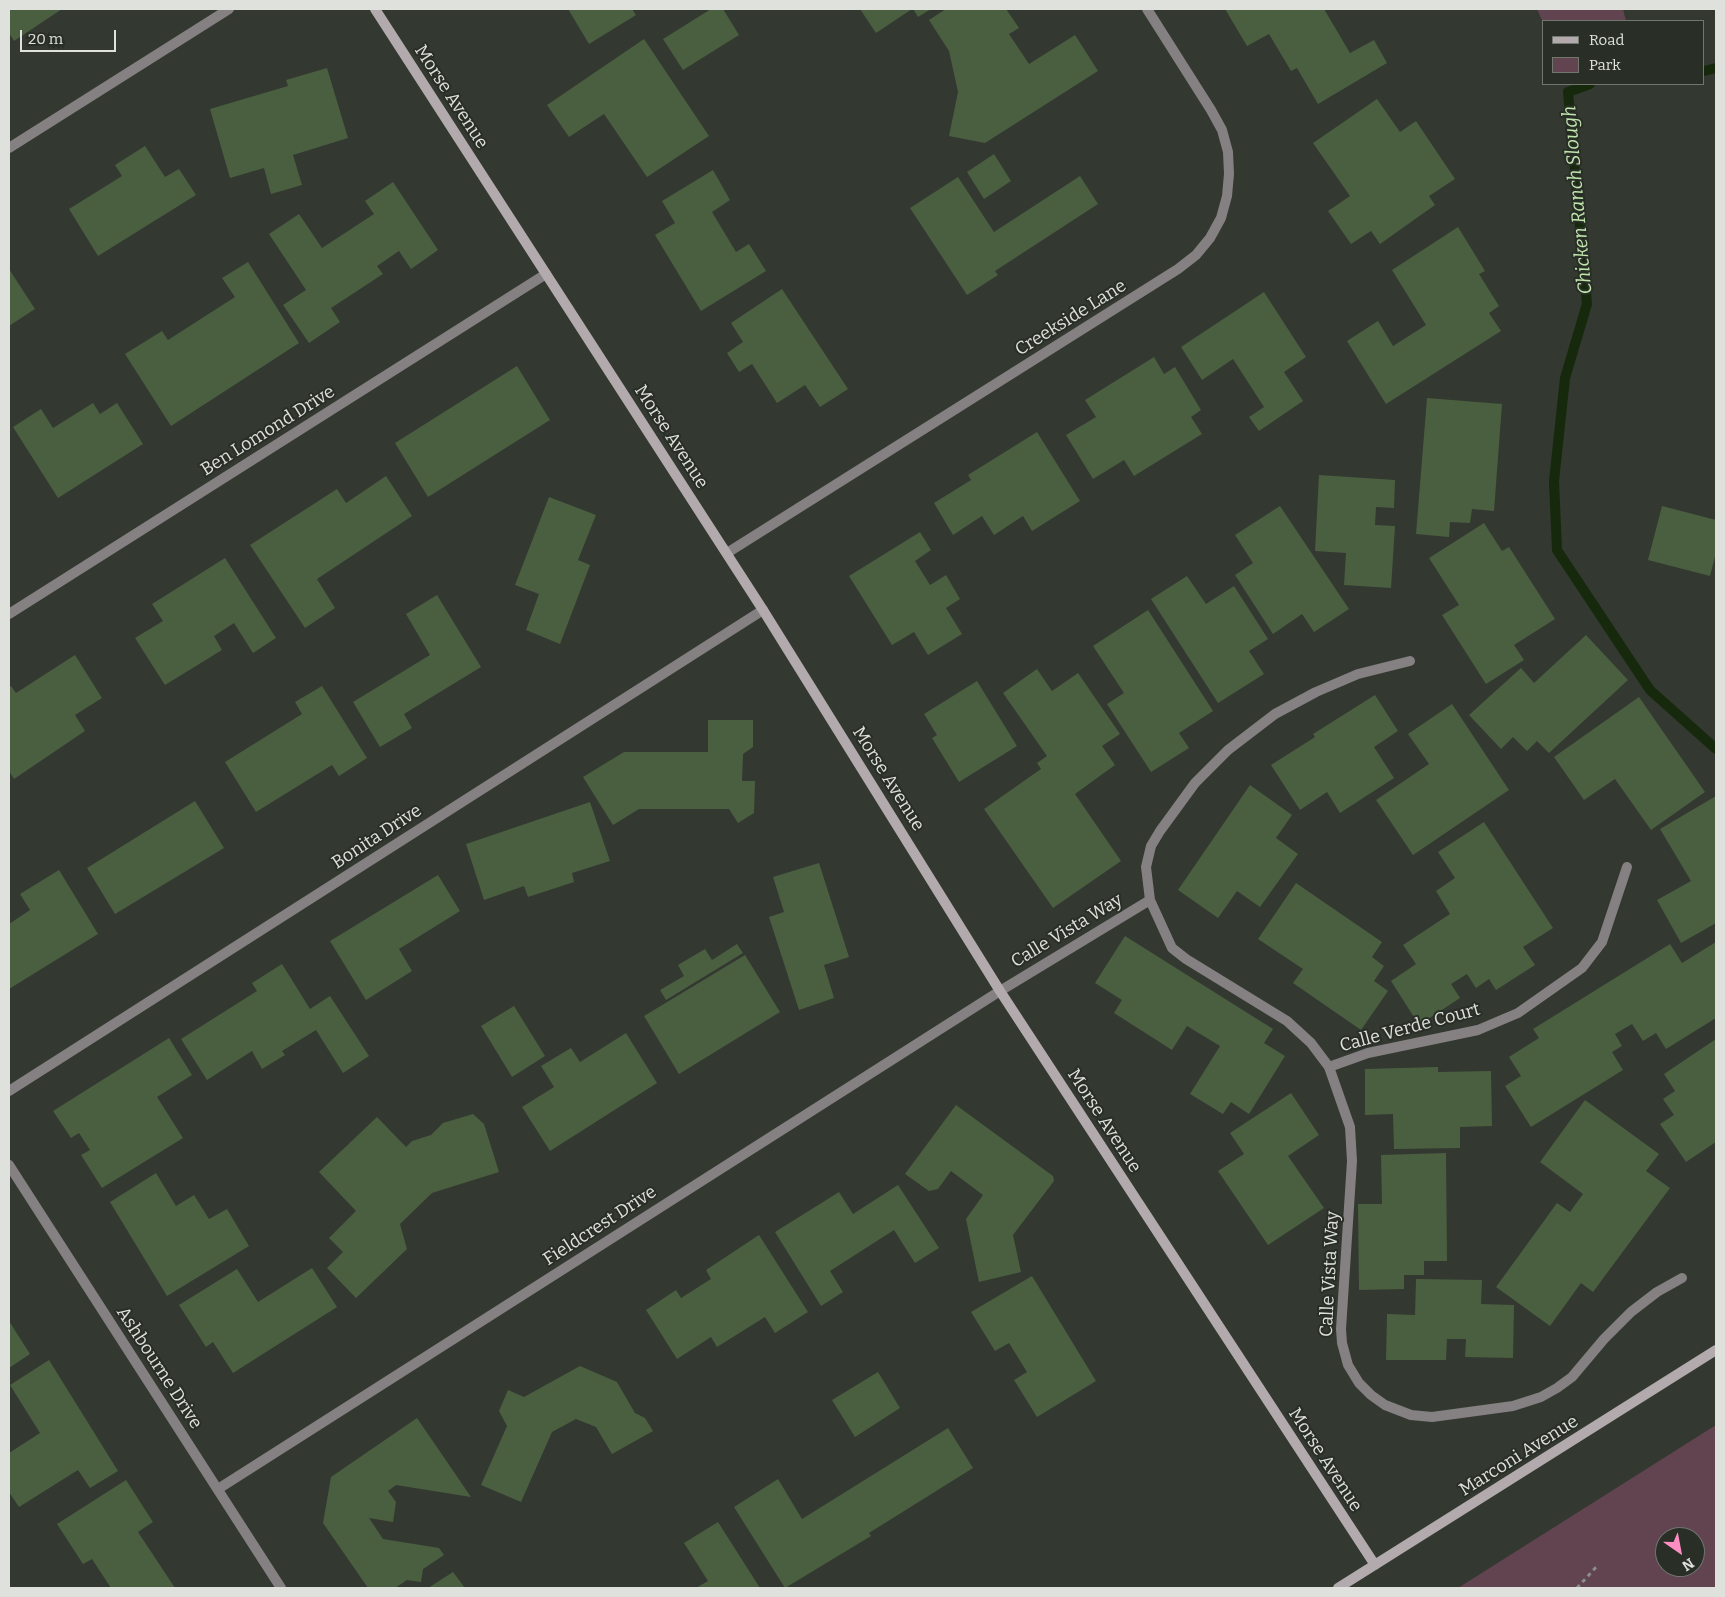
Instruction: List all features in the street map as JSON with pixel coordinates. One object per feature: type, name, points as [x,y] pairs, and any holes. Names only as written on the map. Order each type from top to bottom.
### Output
[{"type":"street","points":[[9,148],[229,9]]},
{"type":"street","name":"Morse Avenue","points":[[375,9],[727,553],[1000,991],[1374,1565]]},
{"type":"street","name":"Creekside Lane","points":[[727,553],[1178,269],[1196,255],[1210,238],[1221,218],[1227,196],[1228,152],[1222,130],[1147,9]]},
{"type":"street","name":"Ben Lomond Drive","points":[[9,614],[546,274]]},
{"type":"street","name":"Bonita Drive","points":[[9,1091],[763,610]]},
{"type":"street","name":"Calle Vista Way","points":[[1410,661],[1358,674],[1316,692],[1276,714],[1228,750],[1195,783],[1151,846],[1146,867],[1150,900],[1172,948],[1186,959],[1287,1021],[1311,1043],[1329,1067],[1350,1127],[1352,1161],[1342,1343],[1348,1365],[1358,1383],[1385,1405],[1411,1415],[1432,1417],[1513,1406],[1541,1397],[1572,1377],[1604,1339],[1631,1312],[1657,1292],[1682,1278]]},
{"type":"street","name":"Calle Verde Court","points":[[1329,1067],[1368,1053],[1478,1030],[1518,1013],[1582,968],[1602,942],[1627,867]]},
{"type":"street","name":"Calle Vista Way","points":[[1000,991],[1150,900]]},
{"type":"street","name":"Fieldcrest Drive","points":[[218,1489],[1000,991]]},
{"type":"street","name":"Ashbourne Drive","points":[[9,1165],[282,1588]]},
{"type":"street","name":"Marconi Avenue","points":[[1338,1588],[1716,1350]]},
{"type":"path","points":[[1577,1588],[1598,1565]]},
{"type":"green space","points":[[1537,9],[1623,9],[1626,20],[1542,20]]},
{"type":"green space","points":[[1716,1425],[1716,1588],[1458,1588]]},
{"type":"building","points":[[9,9],[62,9],[14,41],[9,33]]},
{"type":"building","points":[[568,9],[632,9],[636,15],[589,44]]},
{"type":"building","points":[[711,9],[723,9],[739,35],[683,70],[663,39]]},
{"type":"building","points":[[860,9],[912,9],[876,33]]},
{"type":"building","points":[[913,9],[931,9],[918,17]]},
{"type":"building","points":[[946,9],[1006,9],[1019,28],[1009,34],[1029,64],[1075,35],[1098,71],[985,143],[949,136],[958,92],[949,51],[929,20]]},
{"type":"building","points":[[1225,9],[1324,9],[1350,53],[1374,40],[1387,63],[1318,104],[1297,68],[1291,71],[1269,34],[1247,46]]},
{"type":"building","points":[[644,39],[709,136],[647,177],[604,114],[569,137],[547,105]]},
{"type":"building","points":[[327,68],[348,138],[293,155],[302,185],[271,194],[264,168],[230,178],[210,109],[288,86],[286,80]]},
{"type":"building","points":[[1377,99],[1400,132],[1416,121],[1455,179],[1429,196],[1435,205],[1380,244],[1371,231],[1351,244],[1328,211],[1350,196],[1313,143]]},
{"type":"building","points":[[145,146],[165,177],[179,169],[196,195],[98,256],[69,209],[122,176],[115,165]]},
{"type":"building","points":[[994,154],[1011,181],[984,199],[967,172]]},
{"type":"building","points":[[713,170],[730,200],[712,212],[736,252],[749,244],[766,271],[701,311],[655,235],[675,223],[662,201]]},
{"type":"building","points":[[1080,176],[1098,204],[995,271],[998,275],[967,295],[910,208],[958,177],[994,232]]},
{"type":"building","points":[[393,182],[438,250],[411,269],[399,251],[377,266],[383,274],[331,308],[340,322],[309,343],[283,305],[306,290],[269,234],[299,214],[322,248],[374,214],[365,201]]},
{"type":"building","points":[[1458,227],[1485,271],[1479,274],[1499,306],[1489,313],[1501,331],[1386,404],[1347,341],[1378,321],[1393,346],[1426,325],[1392,270]]},
{"type":"building","points":[[248,262],[299,343],[171,426],[125,354],[162,331],[168,340],[235,297],[222,278]]},
{"type":"building","points":[[9,269],[35,309],[9,326]]},
{"type":"building","points":[[782,289],[848,389],[820,407],[805,385],[777,403],[752,364],[739,372],[727,353],[743,342],[731,323]]},
{"type":"building","points":[[1264,292],[1306,357],[1284,372],[1303,401],[1259,431],[1249,417],[1264,407],[1233,359],[1202,380],[1181,347]]},
{"type":"building","points":[[1154,357],[1164,374],[1175,367],[1201,410],[1191,417],[1202,434],[1134,476],[1124,460],[1093,479],[1066,435],[1096,417],[1085,400]]},
{"type":"building","points":[[517,366],[550,420],[428,497],[395,443]]},
{"type":"building","points":[[1427,398],[1502,404],[1494,511],[1472,509],[1470,523],[1450,522],[1449,537],[1416,534]]},
{"type":"building","points":[[93,403],[100,414],[117,403],[143,444],[58,498],[13,427],[41,409],[53,428]]},
{"type":"building","points":[[1037,432],[1080,501],[1032,531],[1023,516],[994,535],[982,516],[953,535],[934,503],[971,480],[968,475]]},
{"type":"building","points":[[1319,475],[1395,480],[1394,508],[1376,507],[1375,525],[1395,526],[1391,588],[1344,585],[1346,553],[1315,551]]},
{"type":"building","points":[[386,476],[412,516],[317,579],[335,608],[305,628],[250,545],[337,489],[346,503]]},
{"type":"building","points":[[549,497],[596,515],[578,560],[590,565],[560,644],[526,630],[539,594],[515,585]]},
{"type":"building","points":[[1280,506],[1349,609],[1314,632],[1302,614],[1273,634],[1235,575],[1253,563],[1235,535]]},
{"type":"building","points":[[1662,506],[1716,520],[1716,553],[1710,576],[1648,560]]},
{"type":"building","points":[[1484,523],[1502,551],[1509,547],[1555,619],[1514,645],[1524,660],[1486,684],[1442,615],[1459,605],[1429,558]]},
{"type":"building","points":[[920,532],[931,550],[915,561],[930,585],[946,575],[960,599],[946,608],[962,634],[928,655],[914,632],[892,645],[849,576]]},
{"type":"building","points":[[225,558],[276,638],[253,653],[234,623],[214,636],[222,650],[165,685],[135,638],[163,621],[152,604]]},
{"type":"building","points":[[1187,576],[1206,604],[1234,586],[1268,639],[1249,651],[1264,674],[1218,703],[1151,599]]},
{"type":"building","points":[[437,595],[481,667],[404,714],[412,728],[380,747],[353,702],[430,655],[406,614]]},
{"type":"building","points":[[1148,610],[1213,711],[1179,733],[1189,748],[1151,772],[1107,704],[1124,693],[1093,646]]},
{"type":"building","points":[[1586,635],[1628,680],[1549,753],[1537,741],[1527,751],[1513,737],[1501,749],[1469,715],[1521,668],[1534,683]]},
{"type":"building","points":[[75,655],[102,698],[75,715],[85,731],[14,779],[9,771],[9,688],[11,686],[16,693]]},
{"type":"building","points":[[1037,669],[1052,691],[1078,673],[1120,734],[1102,746],[1115,765],[1075,794],[1121,861],[1053,908],[984,809],[1041,769],[1037,763],[1047,756],[1003,693]]},
{"type":"building","points":[[977,681],[1017,746],[959,782],[932,738],[937,735],[924,714]]},
{"type":"building","points":[[322,686],[367,758],[339,776],[332,765],[256,812],[225,762],[302,714],[295,702]]},
{"type":"building","points":[[1375,695],[1398,731],[1374,747],[1394,778],[1340,813],[1327,792],[1300,810],[1271,765],[1315,737],[1313,734]]},
{"type":"building","points":[[1639,697],[1705,792],[1651,830],[1615,779],[1584,800],[1554,757]]},
{"type":"building","points":[[1452,704],[1509,790],[1413,855],[1376,800],[1429,764],[1408,734]]},
{"type":"building","points":[[708,720],[753,720],[753,747],[743,754],[742,781],[755,781],[754,813],[738,823],[729,809],[639,809],[613,825],[583,777],[624,752],[708,752]]},
{"type":"building","points":[[1250,785],[1292,815],[1276,838],[1298,854],[1260,907],[1237,891],[1218,918],[1178,890]]},
{"type":"building","points":[[1716,796],[1716,923],[1681,943],[1657,900],[1691,881],[1660,829]]},
{"type":"building","points":[[195,801],[224,848],[115,914],[87,868]]},
{"type":"building","points":[[590,802],[610,861],[572,873],[574,882],[528,897],[524,886],[484,900],[466,844]]},
{"type":"building","points":[[1484,822],[1553,928],[1523,947],[1535,965],[1496,990],[1489,979],[1476,988],[1467,974],[1451,984],[1460,998],[1419,1025],[1391,981],[1416,964],[1403,945],[1450,914],[1436,891],[1455,878],[1438,852]]},
{"type":"building","points":[[819,863],[849,957],[824,965],[834,998],[799,1010],[769,917],[784,912],[773,877]]},
{"type":"building","points":[[59,870],[98,934],[9,989],[9,924],[30,910],[20,894]]},
{"type":"building","points":[[438,875],[460,911],[399,949],[412,971],[366,1000],[330,941]]},
{"type":"building","points":[[1296,883],[1382,942],[1372,957],[1384,966],[1374,981],[1388,991],[1361,1030],[1293,983],[1303,969],[1258,939]]},
{"type":"building","points":[[1125,936],[1273,1029],[1264,1043],[1285,1056],[1249,1114],[1231,1102],[1223,1114],[1190,1094],[1220,1046],[1187,1026],[1172,1050],[1114,1013],[1122,1000],[1095,983]]},
{"type":"building","points":[[1716,942],[1716,1018],[1666,1049],[1656,1033],[1643,1041],[1632,1024],[1615,1034],[1622,1046],[1612,1052],[1623,1070],[1531,1127],[1505,1086],[1521,1076],[1509,1057],[1539,1038],[1533,1029],[1670,944],[1682,963]]},
{"type":"building","points":[[737,944],[743,953],[666,1000],[660,990],[684,976],[678,965],[705,949],[712,960]]},
{"type":"building","points":[[745,955],[780,1012],[679,1074],[644,1016]]},
{"type":"building","points":[[282,964],[310,1009],[330,996],[369,1056],[343,1073],[316,1030],[282,1051],[285,1055],[262,1069],[252,1051],[207,1080],[181,1039],[257,991],[252,983]]},
{"type":"building","points":[[514,1006],[545,1056],[512,1077],[481,1026]]},
{"type":"building","points":[[626,1033],[657,1083],[550,1151],[522,1107],[554,1087],[541,1066],[571,1048],[580,1062]]},
{"type":"building","points":[[169,1038],[192,1075],[157,1097],[183,1138],[102,1188],[81,1155],[90,1150],[79,1133],[71,1138],[53,1111]]},
{"type":"building","points":[[1716,1039],[1716,1142],[1686,1162],[1660,1124],[1674,1115],[1663,1099],[1675,1091],[1664,1074]]},
{"type":"building","points":[[1438,1067],[1438,1072],[1491,1071],[1492,1126],[1460,1127],[1460,1148],[1394,1149],[1393,1114],[1365,1115],[1365,1069]]},
{"type":"building","points":[[1291,1093],[1319,1135],[1288,1156],[1324,1208],[1268,1245],[1218,1171],[1244,1154],[1230,1133]]},
{"type":"building","points":[[1585,1100],[1659,1154],[1646,1171],[1670,1188],[1593,1292],[1581,1283],[1550,1326],[1496,1287],[1557,1203],[1570,1212],[1583,1194],[1540,1162]]},
{"type":"building","points":[[956,1105],[1053,1176],[1054,1181],[1013,1235],[1021,1272],[979,1282],[966,1219],[983,1195],[951,1171],[938,1189],[929,1191],[905,1174]]},
{"type":"building","points":[[473,1114],[484,1124],[499,1172],[432,1193],[400,1224],[407,1249],[356,1298],[327,1268],[343,1252],[329,1238],[356,1211],[319,1172],[377,1117],[406,1147],[412,1141],[431,1135],[443,1123]]},
{"type":"building","points":[[1446,1153],[1447,1261],[1424,1261],[1424,1275],[1404,1275],[1404,1289],[1359,1290],[1358,1204],[1382,1204],[1381,1155]]},
{"type":"building","points":[[156,1173],[176,1206],[194,1195],[209,1219],[227,1209],[249,1246],[167,1296],[110,1202]]},
{"type":"building","points":[[898,1185],[939,1248],[915,1263],[894,1230],[830,1271],[843,1292],[821,1306],[775,1232],[839,1192],[853,1214]]},
{"type":"building","points":[[759,1235],[808,1312],[775,1333],[765,1317],[717,1347],[711,1337],[677,1359],[646,1310],[676,1290],[681,1298],[711,1279],[706,1270]]},
{"type":"building","points":[[312,1268],[337,1307],[233,1373],[213,1342],[206,1347],[179,1305],[237,1269],[258,1302]]},
{"type":"building","points":[[1032,1276],[1096,1381],[1037,1417],[1014,1380],[1027,1372],[1009,1343],[995,1351],[971,1312]]},
{"type":"building","points":[[1416,1279],[1482,1280],[1481,1304],[1514,1305],[1513,1358],[1465,1357],[1466,1339],[1447,1339],[1446,1360],[1386,1360],[1387,1314],[1415,1315]]},
{"type":"building","points":[[9,1321],[30,1354],[9,1368]]},
{"type":"building","points":[[49,1360],[118,1471],[90,1488],[78,1470],[19,1507],[9,1492],[9,1453],[40,1433],[10,1385]]},
{"type":"building","points":[[580,1366],[617,1382],[635,1413],[645,1418],[653,1431],[612,1454],[596,1427],[576,1419],[552,1432],[521,1502],[481,1485],[507,1426],[499,1411],[508,1390],[524,1397]]},
{"type":"building","points":[[878,1372],[900,1408],[855,1437],[832,1400]]},
{"type":"building","points":[[417,1418],[471,1497],[396,1485],[388,1491],[396,1502],[393,1522],[369,1518],[383,1539],[439,1548],[444,1555],[423,1569],[421,1582],[407,1580],[395,1588],[368,1588],[323,1523],[331,1477]]},
{"type":"building","points":[[948,1428],[973,1468],[869,1533],[871,1536],[785,1588],[734,1507],[778,1479],[802,1519]]},
{"type":"building","points":[[126,1480],[153,1522],[138,1532],[175,1588],[111,1588],[92,1559],[83,1564],[57,1524]]},
{"type":"building","points":[[718,1522],[760,1588],[696,1588],[708,1581],[684,1543]]},
{"type":"building","points":[[453,1572],[465,1588],[428,1588]]},
{"type":"waterway","name":"Chicken Ranch Slough","points":[[1705,71],[1716,68]]},
{"type":"waterway","name":"Chicken Ranch Slough","points":[[1587,85],[1568,92],[1587,304],[1565,378],[1554,481],[1557,550],[1650,690],[1716,749]]}]
